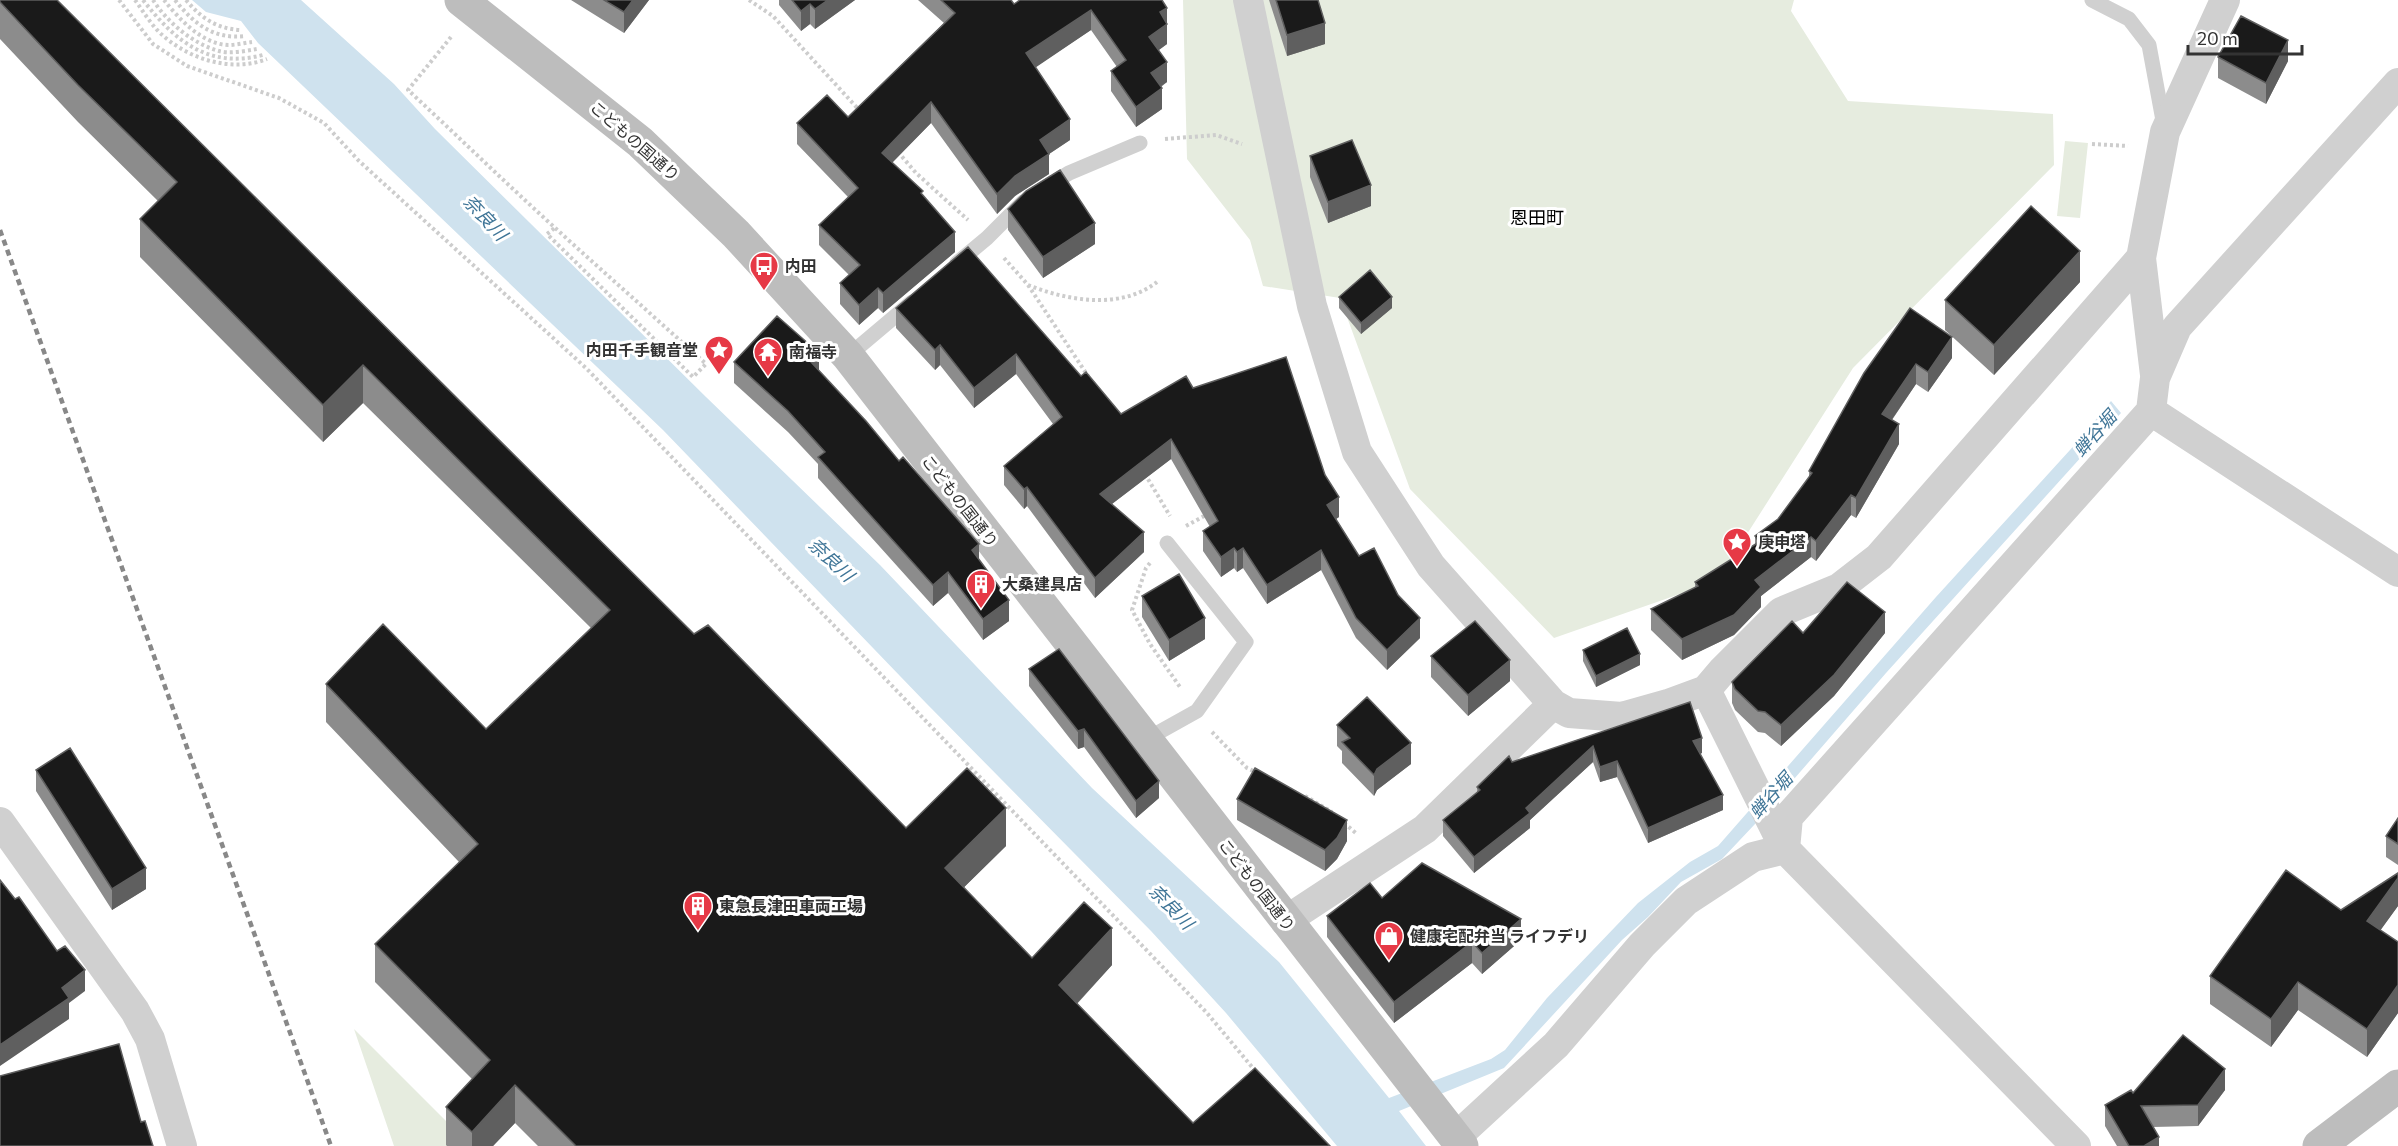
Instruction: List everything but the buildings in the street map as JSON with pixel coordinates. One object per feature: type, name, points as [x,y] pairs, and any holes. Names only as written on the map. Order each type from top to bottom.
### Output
[{"type":"main road","name":"こどもの国通り","points":[[467,5],[640,142],[736,234],[848,356],[1452,1134]]},
{"type":"main road","points":[[2319,1146],[2398,1086]]},
{"type":"street","points":[[1248,0],[1312,306],[1357,452],[1431,566],[1553,704],[1569,713],[1622,717],[1668,705],[1706,690],[1781,612],[1839,588],[1879,557],[2141,258]]},
{"type":"street","points":[[1785,849],[1788,817],[2151,411],[2155,378],[2141,258],[2165,132],[2225,0]]},
{"type":"street","points":[[2155,378],[2177,327],[2398,83]]},
{"type":"street","points":[[2151,411],[2398,573]]},
{"type":"street","points":[[1706,690],[1785,849],[2076,1146]]},
{"type":"street","points":[[1285,921],[1425,829],[1553,704]]},
{"type":"street","points":[[0,822],[135,1011],[150,1040],[182,1146]]},
{"type":"street","points":[[1452,1134],[1556,1045],[1642,945],[1686,901],[1753,857],[1785,849]]},
{"type":"lane","points":[[2092,0],[2129,19],[2149,45],[2165,132]]},
{"type":"lane","points":[[944,275],[987,238],[1020,204],[1069,173],[1140,143]]},
{"type":"lane","points":[[848,356],[926,290]]},
{"type":"lane","points":[[1145,740],[1197,711],[1245,642],[1167,543]]},
{"type":"path","points":[[119,0],[153,44],[187,66],[279,98],[324,123],[359,161],[586,368],[1207,1013],[1258,1075]]},
{"type":"path","points":[[135,0],[159,32],[196,57],[214,62],[237,64],[267,59]]},
{"type":"path","points":[[143,0],[167,30],[208,56],[251,58],[263,55]]},
{"type":"path","points":[[153,0],[173,23],[198,42],[221,52],[257,49]]},
{"type":"path","points":[[164,0],[192,30],[215,42],[226,45],[252,42]]},
{"type":"path","points":[[175,0],[182,9],[208,30],[227,37],[246,36]]},
{"type":"path","points":[[186,0],[196,12],[211,23],[228,30],[241,30]]},
{"type":"path","points":[[749,0],[773,16],[861,112]]},
{"type":"path","points":[[467,5],[408,90],[706,364],[693,377],[548,234],[556,227]]},
{"type":"path","points":[[1140,143],[1179,136],[1215,135],[1262,151],[1281,166]]},
{"type":"path","points":[[2092,144],[2131,146]]},
{"type":"path","points":[[892,147],[916,173],[987,238],[1028,285],[1090,380]]},
{"type":"path","points":[[1028,285],[1075,298],[1110,300],[1145,290],[1156,282]]},
{"type":"path","points":[[1143,470],[1178,530]]},
{"type":"path","points":[[1216,510],[1178,530],[1167,543],[1146,568],[1132,610],[1150,644],[1214,734],[1247,768],[1267,777]]},
{"type":"path","points":[[1296,792],[1325,806],[1334,814]]},
{"type":"path","points":[[1342,821],[1383,856]]},
{"type":"shaded area","points":[[1183,0],[1794,0],[1791,11],[1848,101],[2053,114],[2054,165],[1853,368],[1717,581],[1554,638],[1410,489],[1340,298],[1263,286],[1250,240],[1187,159]]},
{"type":"shaded area","points":[[2065,141],[2088,143],[2080,218],[2057,216]]},
{"type":"shaded area","points":[[354,1029],[471,1146],[394,1146]]},
{"type":"water","points":[[192,0],[301,0],[394,84],[435,129],[880,565],[1092,788],[1279,962],[1389,1098],[1491,1059],[1505,1050],[1547,998],[1638,903],[1690,862],[1718,846],[1936,597],[2080,439],[2111,401],[2121,413],[1722,859],[1681,882],[1648,917],[1622,940],[1504,1068],[1399,1111],[1426,1146],[1337,1146],[1226,1013],[1151,931],[926,703],[663,430],[258,43],[241,21],[206,12]]},
{"type":"railway","points":[[0,230],[331,1146]]},
{"type":"place","name":"内田","points":[[764,292]]},
{"type":"place","name":"内田千手観音堂","points":[[719,376]]},
{"type":"place","name":"南福寺","points":[[768,378]]},
{"type":"place","name":"庚申塔","points":[[1737,568]]},
{"type":"place","name":"大桑建具店","points":[[981,610]]},
{"type":"place","name":"東急長津田車両工場","points":[[698,932]]},
{"type":"place","name":"健康宅配弁当 ライフデリ","points":[[1389,962]]},
{"type":"district","name":"恩田町","points":[[1537,218]]},
{"type":"water label","name":"奈良川","points":[[485,218]]},
{"type":"water label","name":"蝉谷堀","points":[[2095,434]]},
{"type":"water label","name":"奈良川","points":[[831,560]]},
{"type":"water label","name":"蝉谷堀","points":[[1771,796]]},
{"type":"water label","name":"奈良川","points":[[1171,907]]}]
